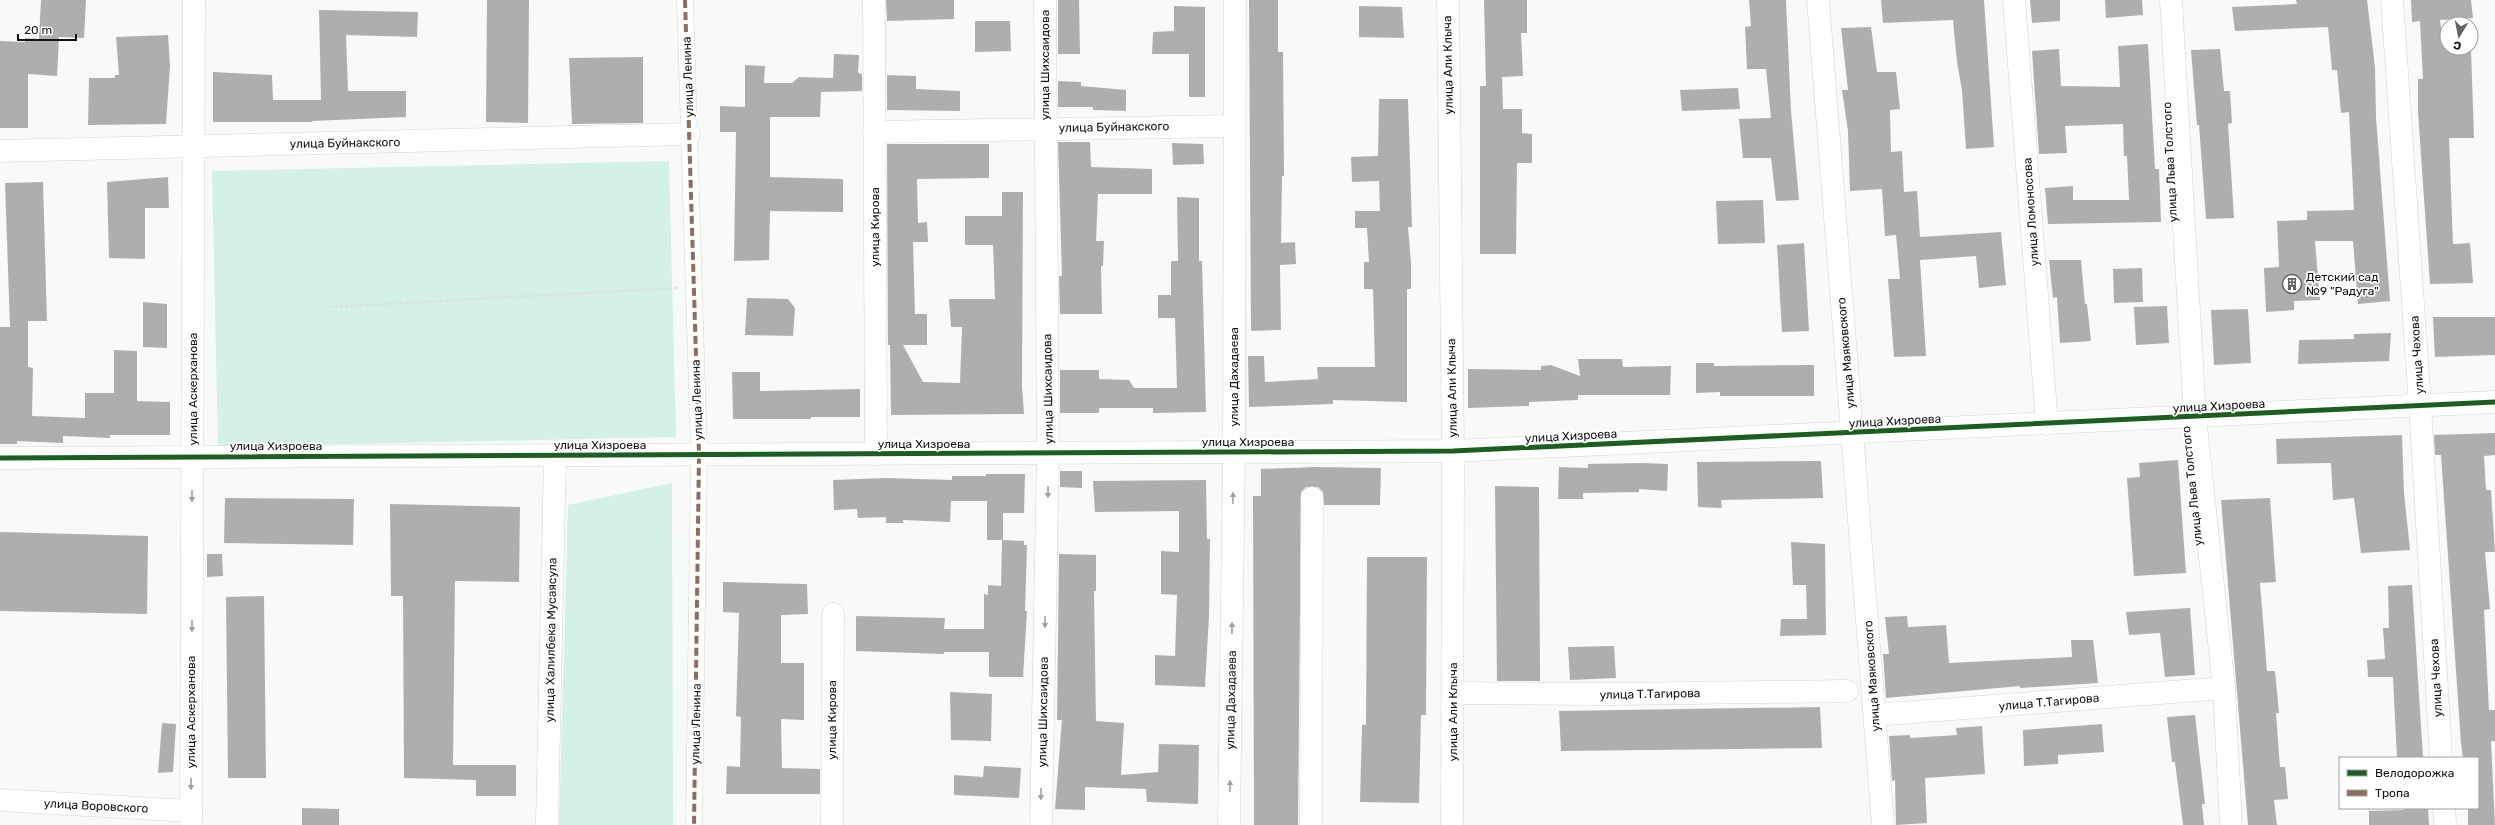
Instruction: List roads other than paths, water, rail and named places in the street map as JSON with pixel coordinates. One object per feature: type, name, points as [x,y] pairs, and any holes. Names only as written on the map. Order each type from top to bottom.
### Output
[{"type":"street","name":"улица Аскерханова","points":[[191,818],[194,0]]},
{"type":"street","name":"улица Ленина","points":[[685,0],[699,454],[694,825]]},
{"type":"street","name":"улица Кирова","points":[[874,0],[876,454]]},
{"type":"street","name":"улица Шихсаидова","points":[[1041,825],[1048,453],[1045,0]]},
{"type":"street","name":"улица Дахадаева","points":[[1229,825],[1234,452],[1235,0]]},
{"type":"street","name":"улица Али Клыча","points":[[1448,0],[1453,452],[1452,825]]},
{"type":"street","name":"улица Маяковского","points":[[1818,0],[1883,825]]},
{"type":"street","name":"улица Ломоносова","points":[[2014,0],[2047,424]]},
{"type":"street","name":"улица Льва Толстого","points":[[2171,0],[2195,417],[2224,688],[2232,825]]},
{"type":"street","name":"улица Чехова","points":[[2392,0],[2420,406],[2441,757]]},
{"type":"street","name":"улица Буйнакского","points":[[874,132],[1234,126]]},
{"type":"street","name":"улица Буйнакского","points":[[0,151],[689,134]]},
{"type":"street","name":"улица Хизроева","points":[[0,458],[1453,452],[2495,402]]},
{"type":"street","name":"улица Халилбека Мусаясула","points":[[547,825],[555,455]]},
{"type":"street","points":[[1310,825],[1312,498]]},
{"type":"street","name":"улица Кирова","points":[[832,825],[833,614]]},
{"type":"street","name":"улица Т.Тагирова","points":[[1875,715],[2224,688]]},
{"type":"street","name":"улица Т.Тагирова","points":[[1453,693],[1611,694],[1847,691]]},
{"type":"street","name":"улица Воровского","points":[[0,800],[191,818]]},
{"type":"street","points":[[2444,809],[2445,825]]},
{"type":"place","name":"Детский сад №9 \"Радуга\"","points":[[2292,284]]}]
